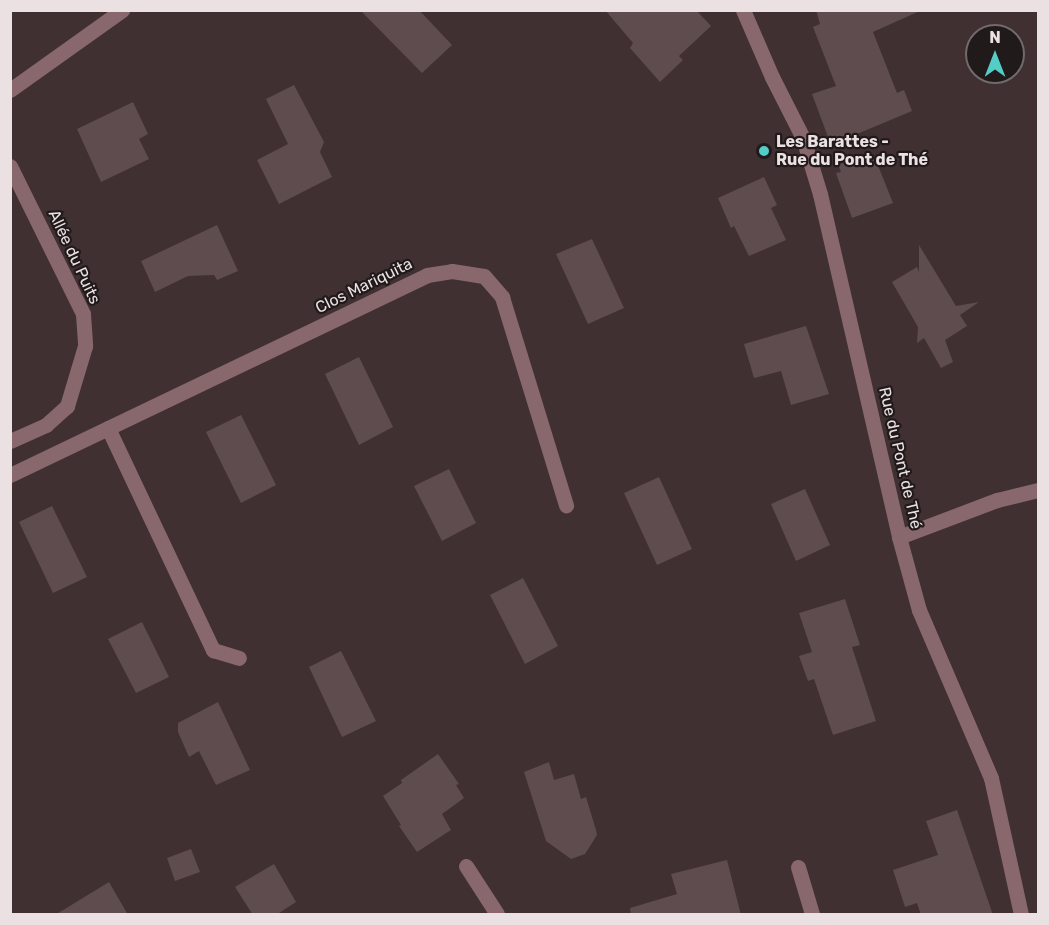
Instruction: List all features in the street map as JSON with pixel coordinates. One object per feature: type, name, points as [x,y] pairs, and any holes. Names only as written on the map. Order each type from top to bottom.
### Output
[{"type":"street","points":[[10,90],[122,10]]},
{"type":"street","name":"Rue du Pont de Thé","points":[[743,10],[772,77],[803,138],[816,183],[899,537],[919,610],[991,778],[1021,915]]},
{"type":"street","name":"Allée du Puits","points":[[10,166],[83,314],[85,346],[67,406],[46,424],[10,441]]},
{"type":"street","name":"Clos Mariquita","points":[[10,476],[427,276],[452,271],[483,276],[502,297],[566,505]]},
{"type":"street","points":[[108,428],[213,650],[239,658]]},
{"type":"street","points":[[899,537],[997,500],[1038,490]]},
{"type":"street","points":[[466,866],[497,915]]},
{"type":"street","points":[[798,867],[812,915]]},
{"type":"building","points":[[360,10],[419,10],[452,45],[422,73]]},
{"type":"building","points":[[605,10],[696,10],[711,26],[679,56],[683,60],[660,82],[630,48],[633,43]]},
{"type":"building","points":[[816,10],[922,10],[873,32],[897,93],[904,90],[912,111],[831,145],[812,94],[836,86],[813,27],[820,24]]},
{"type":"building","points":[[294,85],[324,142],[320,152],[332,177],[279,204],[257,160],[288,144],[266,99]]},
{"type":"building","points":[[133,102],[148,134],[139,139],[149,159],[101,182],[77,129]]},
{"type":"building","points":[[835,156],[875,158],[893,203],[852,218],[836,173],[841,172]]},
{"type":"building","points":[[764,177],[777,205],[771,208],[786,240],[749,256],[734,226],[731,228],[718,198]]},
{"type":"building","points":[[217,225],[238,271],[217,280],[214,275],[188,276],[155,292],[141,261]]},
{"type":"building","points":[[592,239],[624,308],[588,324],[556,254]]},
{"type":"building","points":[[919,245],[956,306],[979,302],[960,315],[967,326],[945,340],[953,362],[941,368],[924,338],[917,343],[918,327],[892,282],[917,267],[919,272]]},
{"type":"building","points":[[806,326],[829,394],[791,405],[781,371],[754,378],[744,344]]},
{"type":"building","points":[[359,357],[393,427],[359,445],[325,374]]},
{"type":"building","points":[[241,415],[276,485],[241,503],[206,432]]},
{"type":"building","points":[[449,469],[476,523],[442,541],[414,486]]},
{"type":"building","points":[[659,477],[692,549],[657,565],[624,493]]},
{"type":"building","points":[[805,489],[830,545],[796,561],[771,504]]},
{"type":"building","points":[[52,506],[87,577],[53,593],[19,522]]},
{"type":"building","points":[[523,578],[558,646],[525,664],[490,595]]},
{"type":"building","points":[[845,599],[860,645],[852,647],[876,721],[833,735],[814,679],[808,681],[799,656],[812,652],[799,613]]},
{"type":"building","points":[[142,622],[169,677],[136,693],[108,639]]},
{"type":"building","points":[[341,651],[376,721],[342,737],[309,667]]},
{"type":"building","points":[[218,702],[250,770],[216,785],[199,751],[189,757],[178,732],[178,723]]},
{"type":"building","points":[[438,754],[459,784],[456,785],[464,798],[442,814],[451,830],[417,852],[399,826],[401,825],[383,796]]},
{"type":"building","points":[[549,762],[554,780],[574,774],[581,799],[586,797],[596,830],[597,835],[585,854],[571,859],[546,841],[524,772]]},
{"type":"building","points":[[957,810],[993,915],[921,915],[917,903],[905,907],[893,870],[938,855],[926,821]]},
{"type":"building","points":[[191,849],[200,872],[175,881],[167,858]]},
{"type":"building","points":[[727,860],[741,915],[631,915],[630,908],[677,894],[671,874]]},
{"type":"building","points":[[274,864],[296,902],[276,915],[253,915],[235,887]]},
{"type":"building","points":[[109,882],[128,915],[55,915]]},
{"type":"place","name":"Les Barattes - Rue du Pont de Thé","points":[[764,151]]}]
